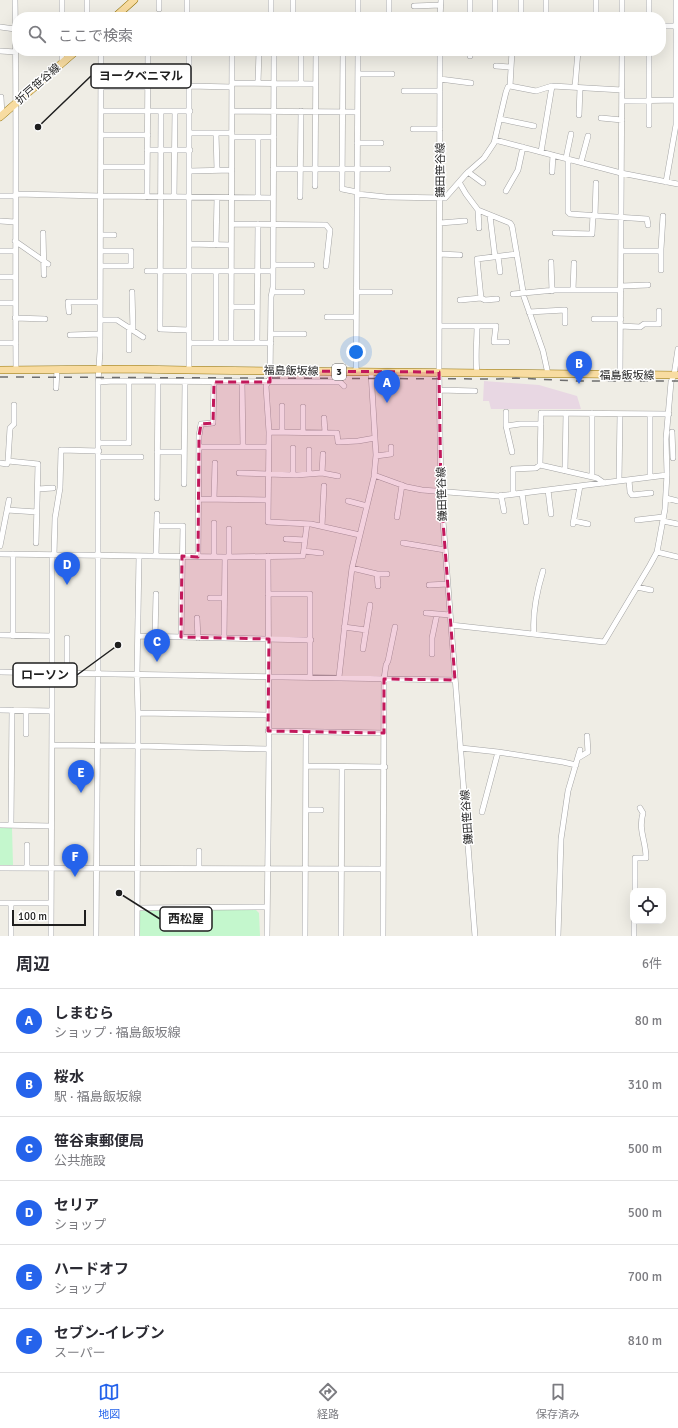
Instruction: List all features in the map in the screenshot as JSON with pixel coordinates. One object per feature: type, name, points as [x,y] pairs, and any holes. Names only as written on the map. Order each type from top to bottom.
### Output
[{"type":"main road","points":[[121,12],[134,0]]},
{"type":"main road","name":"折戸笹谷線","points":[[1,117],[70,56]]},
{"type":"main road","name":"福島飯坂線","points":[[0,370],[100,369],[676,375]]},
{"type":"street","points":[[15,0],[15,12]]},
{"type":"street","points":[[62,0],[62,12]]},
{"type":"street","points":[[87,0],[87,12]]},
{"type":"street","points":[[159,0],[160,9]]},
{"type":"street","points":[[187,0],[187,12]]},
{"type":"street","points":[[271,0],[271,12]]},
{"type":"street","points":[[293,0],[293,12]]},
{"type":"street","points":[[358,0],[358,12]]},
{"type":"street","points":[[388,0],[389,12]]},
{"type":"street","points":[[470,0],[470,12]]},
{"type":"street","points":[[495,0],[495,12]]},
{"type":"street","points":[[521,0],[521,12]]},
{"type":"street","points":[[546,0],[546,12]]},
{"type":"street","points":[[596,0],[596,12]]},
{"type":"street","points":[[622,0],[622,12]]},
{"type":"street","points":[[649,0],[649,12]]},
{"type":"street","points":[[666,182],[676,125],[676,0]]},
{"type":"street","points":[[414,6],[440,3]]},
{"type":"street","points":[[666,26],[677,26]]},
{"type":"street","points":[[0,27],[12,27]]},
{"type":"street","points":[[0,51],[12,52]]},
{"type":"street","points":[[16,56],[16,370]]},
{"type":"street","points":[[62,56],[62,63]]},
{"type":"street","points":[[96,936],[101,56]]},
{"type":"street","points":[[147,197],[148,56]]},
{"type":"street","points":[[189,56],[189,370]]},
{"type":"street","points":[[231,343],[232,56]]},
{"type":"street","points":[[258,83],[259,56]]},
{"type":"street","points":[[274,56],[273,268],[270,378],[266,386],[269,432],[268,522],[322,526],[360,535]]},
{"type":"street","points":[[301,56],[301,83]]},
{"type":"street","points":[[316,56],[316,186]]},
{"type":"street","points":[[343,56],[342,189],[357,193],[440,199],[445,198],[468,172],[484,158],[495,140],[506,92],[510,86],[512,56]]},
{"type":"street","points":[[356,372],[358,56]]},
{"type":"street","name":"鎌田笹谷線","points":[[440,56],[441,492],[475,936]]},
{"type":"street","points":[[578,56],[579,115]]},
{"type":"street","points":[[620,374],[622,56]]},
{"type":"street","points":[[649,56],[649,125]]},
{"type":"street","points":[[496,66],[511,67]]},
{"type":"street","points":[[147,70],[189,71]]},
{"type":"street","points":[[358,74],[392,74]]},
{"type":"street","points":[[440,79],[471,83]]},
{"type":"street","points":[[189,86],[258,83],[316,84]]},
{"type":"street","points":[[510,86],[536,91],[552,86],[622,90]]},
{"type":"street","points":[[541,152],[552,86]]},
{"type":"street","points":[[101,87],[148,87]]},
{"type":"street","points":[[404,91],[440,91]]},
{"type":"street","points":[[0,97],[1,117]]},
{"type":"street","points":[[622,101],[677,100]]},
{"type":"street","points":[[101,111],[190,111]]},
{"type":"street","points":[[161,111],[160,330],[189,330]]},
{"type":"street","points":[[174,197],[175,111]]},
{"type":"street","points":[[232,111],[358,112]]},
{"type":"street","points":[[300,197],[301,111]]},
{"type":"street","points":[[601,118],[622,120]]},
{"type":"street","points":[[500,119],[534,126]]},
{"type":"street","points":[[413,129],[440,129]]},
{"type":"street","points":[[190,133],[216,133],[274,137]]},
{"type":"street","points":[[216,133],[217,170]]},
{"type":"street","points":[[571,134],[567,158],[568,212],[570,214],[648,219],[648,225]]},
{"type":"street","points":[[101,135],[148,135]]},
{"type":"street","points":[[581,162],[588,136]]},
{"type":"street","points":[[258,137],[258,198]]},
{"type":"street","points":[[495,140],[621,173],[678,184]]},
{"type":"street","points":[[357,143],[381,143]]},
{"type":"street","points":[[506,191],[518,170],[523,147]]},
{"type":"street","points":[[148,150],[190,150]]},
{"type":"street","points":[[552,172],[553,155]]},
{"type":"street","points":[[101,167],[148,167]]},
{"type":"street","points":[[273,169],[388,169]]},
{"type":"street","points":[[190,171],[232,170]]},
{"type":"street","points":[[468,172],[483,183]]},
{"type":"street","points":[[459,182],[478,210],[510,223],[512,226],[524,293],[543,351],[548,374]]},
{"type":"street","points":[[555,233],[592,234],[596,183]]},
{"type":"street","points":[[0,196],[273,198]]},
{"type":"street","points":[[216,244],[217,198]]},
{"type":"street","points":[[478,210],[479,228]]},
{"type":"street","points":[[490,216],[500,272]]},
{"type":"street","points":[[661,270],[663,216]]},
{"type":"street","points":[[0,221],[15,222]]},
{"type":"street","points":[[440,223],[465,221]]},
{"type":"street","points":[[232,224],[326,225],[330,230],[326,266]]},
{"type":"street","points":[[257,343],[258,224]]},
{"type":"street","points":[[43,233],[46,262],[44,275]]},
{"type":"street","points":[[101,235],[114,235]]},
{"type":"street","points":[[15,241],[46,262]]},
{"type":"street","points":[[189,244],[232,245]]},
{"type":"street","points":[[0,251],[15,251]]},
{"type":"street","points":[[101,251],[130,251],[131,266],[101,266]]},
{"type":"street","points":[[621,251],[661,251]]},
{"type":"street","points":[[440,254],[460,255]]},
{"type":"street","points":[[481,298],[477,259],[517,254]]},
{"type":"street","points":[[551,262],[552,290]]},
{"type":"street","points":[[573,290],[574,263]]},
{"type":"street","points":[[147,271],[257,271],[273,268],[312,265]]},
{"type":"street","points":[[216,271],[216,343]]},
{"type":"street","points":[[0,277],[15,277]]},
{"type":"street","points":[[514,294],[552,290],[621,288],[648,284]]},
{"type":"street","points":[[129,350],[132,292]]},
{"type":"street","points":[[272,292],[302,292]]},
{"type":"street","points":[[356,292],[390,292]]},
{"type":"street","points":[[460,300],[481,298],[485,300],[497,299]]},
{"type":"street","points":[[69,312],[68,302],[100,302]]},
{"type":"street","points":[[0,303],[15,303]]},
{"type":"street","points":[[231,307],[257,307]]},
{"type":"street","points":[[529,312],[565,310],[565,323]]},
{"type":"street","points":[[621,326],[640,327],[644,324],[659,324],[659,312]]},
{"type":"street","points":[[327,317],[356,318]]},
{"type":"street","points":[[15,318],[45,319]]},
{"type":"street","points":[[594,319],[621,319]]},
{"type":"street","points":[[100,320],[117,320],[144,337]]},
{"type":"street","points":[[440,326],[496,326],[494,342],[508,342]]},
{"type":"street","points":[[477,326],[477,348],[475,358],[477,373]]},
{"type":"street","points":[[70,335],[100,334]]},
{"type":"street","points":[[271,334],[304,334]]},
{"type":"street","points":[[0,343],[16,343]]},
{"type":"street","points":[[189,343],[271,343]]},
{"type":"street","points":[[451,625],[604,642],[657,552],[666,498],[666,440],[671,382],[676,375],[678,349]]},
{"type":"street","points":[[56,388],[57,370]]},
{"type":"street","points":[[340,677],[344,627],[352,568],[374,475],[376,456],[371,372]]},
{"type":"street","points":[[99,443],[129,443],[129,381]]},
{"type":"street","points":[[98,382],[340,382],[344,386]]},
{"type":"street","points":[[157,498],[158,382]]},
{"type":"street","points":[[184,484],[185,382]]},
{"type":"street","points":[[198,557],[199,447],[201,424],[213,423],[214,382]]},
{"type":"street","points":[[242,382],[242,447]]},
{"type":"street","points":[[440,390],[475,392]]},
{"type":"street","points":[[8,461],[10,428],[14,424],[14,405]]},
{"type":"street","points":[[282,406],[282,432]]},
{"type":"street","points":[[303,407],[303,432]]},
{"type":"street","points":[[506,412],[506,426],[512,452]]},
{"type":"street","points":[[540,465],[541,413],[668,414]]},
{"type":"street","points":[[565,471],[566,413]]},
{"type":"street","points":[[592,414],[592,477]]},
{"type":"street","points":[[619,481],[620,414]]},
{"type":"street","points":[[650,414],[650,477]]},
{"type":"street","points":[[324,418],[325,432]]},
{"type":"street","points":[[506,426],[541,424]]},
{"type":"street","points":[[269,432],[337,433],[338,442],[375,438]]},
{"type":"street","points":[[667,459],[676,458],[672,432]]},
{"type":"street","points":[[199,447],[268,447]]},
{"type":"street","points":[[376,456],[392,454],[391,447]]},
{"type":"street","points":[[292,475],[293,448]]},
{"type":"street","points":[[51,936],[53,555],[55,518],[60,488],[61,450],[141,457]]},
{"type":"street","points":[[309,450],[309,473]]},
{"type":"street","points":[[158,452],[184,452]]},
{"type":"street","points":[[322,473],[323,454]]},
{"type":"street","points":[[0,463],[6,464],[8,461],[38,464],[36,543]]},
{"type":"street","points":[[214,500],[215,463]]},
{"type":"street","points":[[513,494],[513,469],[536,468],[540,465],[597,478],[604,483]]},
{"type":"street","points":[[239,473],[292,475],[322,473],[338,476]]},
{"type":"street","points":[[374,475],[422,490],[501,496],[667,475]]},
{"type":"street","points":[[629,480],[630,492],[632,495],[651,493]]},
{"type":"street","points":[[397,517],[402,485]]},
{"type":"street","points":[[322,526],[324,486]]},
{"type":"street","points":[[580,486],[573,523],[588,524]]},
{"type":"street","points":[[38,489],[53,488]]},
{"type":"street","points":[[548,490],[551,514]]},
{"type":"street","points":[[522,493],[526,522]]},
{"type":"street","points":[[501,496],[504,511]]},
{"type":"street","points":[[666,498],[678,501]]},
{"type":"street","points":[[199,499],[268,500]]},
{"type":"street","points":[[0,546],[9,500]]},
{"type":"street","points":[[348,501],[367,506]]},
{"type":"street","points":[[7,510],[37,512]]},
{"type":"street","points":[[156,556],[157,514]]},
{"type":"street","points":[[637,520],[663,519],[678,524]]},
{"type":"street","points":[[214,523],[214,557]]},
{"type":"street","points":[[0,554],[198,557],[303,556],[307,524]]},
{"type":"street","points":[[157,526],[183,526],[181,637]]},
{"type":"street","points":[[224,638],[224,598],[229,529]]},
{"type":"street","points":[[286,539],[305,540]]},
{"type":"street","points":[[403,543],[445,550]]},
{"type":"street","points":[[304,551],[321,553]]},
{"type":"street","points":[[657,552],[678,557]]},
{"type":"street","points":[[13,554],[13,636]]},
{"type":"street","points":[[137,936],[137,675],[139,636],[139,556]]},
{"type":"street","points":[[267,936],[266,907],[269,749],[268,556]]},
{"type":"street","points":[[352,568],[377,574],[387,574]]},
{"type":"street","points":[[534,634],[536,596],[543,571]]},
{"type":"street","points":[[377,574],[378,586]]},
{"type":"street","points":[[429,585],[448,584]]},
{"type":"street","points":[[637,587],[651,590]]},
{"type":"street","points":[[155,636],[156,594]]},
{"type":"street","points":[[268,594],[310,594],[310,677]]},
{"type":"street","points":[[210,598],[224,598]]},
{"type":"street","points":[[364,649],[370,606]]},
{"type":"street","points":[[426,613],[450,615]]},
{"type":"street","points":[[432,654],[432,638],[437,614]]},
{"type":"street","points":[[197,618],[198,638]]},
{"type":"street","points":[[383,936],[385,767],[384,678],[395,626]]},
{"type":"street","points":[[344,627],[366,630]]},
{"type":"street","points":[[0,635],[52,636]]},
{"type":"street","points":[[139,636],[311,640]]},
{"type":"street","points":[[67,638],[68,673]]},
{"type":"street","points":[[0,672],[455,680]]},
{"type":"street","points":[[0,710],[52,711]]},
{"type":"street","points":[[11,825],[12,710]]},
{"type":"street","points":[[26,711],[26,734]]},
{"type":"street","points":[[138,713],[268,715]]},
{"type":"street","points":[[268,731],[384,733]]},
{"type":"street","points":[[305,936],[306,732]]},
{"type":"street","points":[[578,758],[584,756],[588,752],[587,736]]},
{"type":"street","points":[[52,745],[269,749]]},
{"type":"street","points":[[461,748],[498,752],[576,765]]},
{"type":"street","points":[[558,936],[561,839],[568,791],[580,750]]},
{"type":"street","points":[[482,812],[498,752]]},
{"type":"street","points":[[306,766],[385,767]]},
{"type":"street","points":[[341,936],[342,767]]},
{"type":"street","points":[[635,888],[635,858],[646,858],[646,849],[640,820],[643,813],[640,808]]},
{"type":"street","points":[[306,810],[321,810]]},
{"type":"street","points":[[0,825],[51,826]]},
{"type":"street","points":[[27,845],[27,868]]},
{"type":"street","points":[[199,851],[200,868]]},
{"type":"street","points":[[0,868],[383,869]]},
{"type":"street","points":[[0,903],[51,904]]},
{"type":"street","points":[[11,903],[11,936]]},
{"type":"street","points":[[137,908],[266,907]]},
{"type":"street","points":[[634,924],[634,936]]},
{"type":"highlighted area","points":[[270,371],[439,372],[441,495],[455,680],[384,679],[384,733],[268,731],[269,639],[181,637],[182,556],[198,557],[199,436],[201,424],[213,423],[214,382],[270,382]]},
{"type":"shaded area","points":[[484,381],[539,385],[577,396],[581,409],[491,409],[489,401],[483,401]]},
{"type":"green space","points":[[0,828],[12,828],[13,865],[0,865]]},
{"type":"green space","points":[[138,910],[256,910],[259,913],[260,936],[138,936]]},
{"type":"railway","points":[[0,377],[516,378],[576,381],[678,381]]},
{"type":"place","name":"ヨークベニマル","points":[[38,127]]},
{"type":"place","name":"桜水","points":[[579,384]]},
{"type":"place","name":"しまむら","points":[[387,403]]},
{"type":"place","name":"セリア","points":[[67,585]]},
{"type":"place","name":"ローソン","points":[[118,645]]},
{"type":"place","name":"笹谷東郵便局","points":[[157,662]]},
{"type":"place","name":"ハードオフ","points":[[81,793]]},
{"type":"place","name":"セブン-イレブン","points":[[75,877]]},
{"type":"place","name":"西松屋","points":[[119,893]]}]
